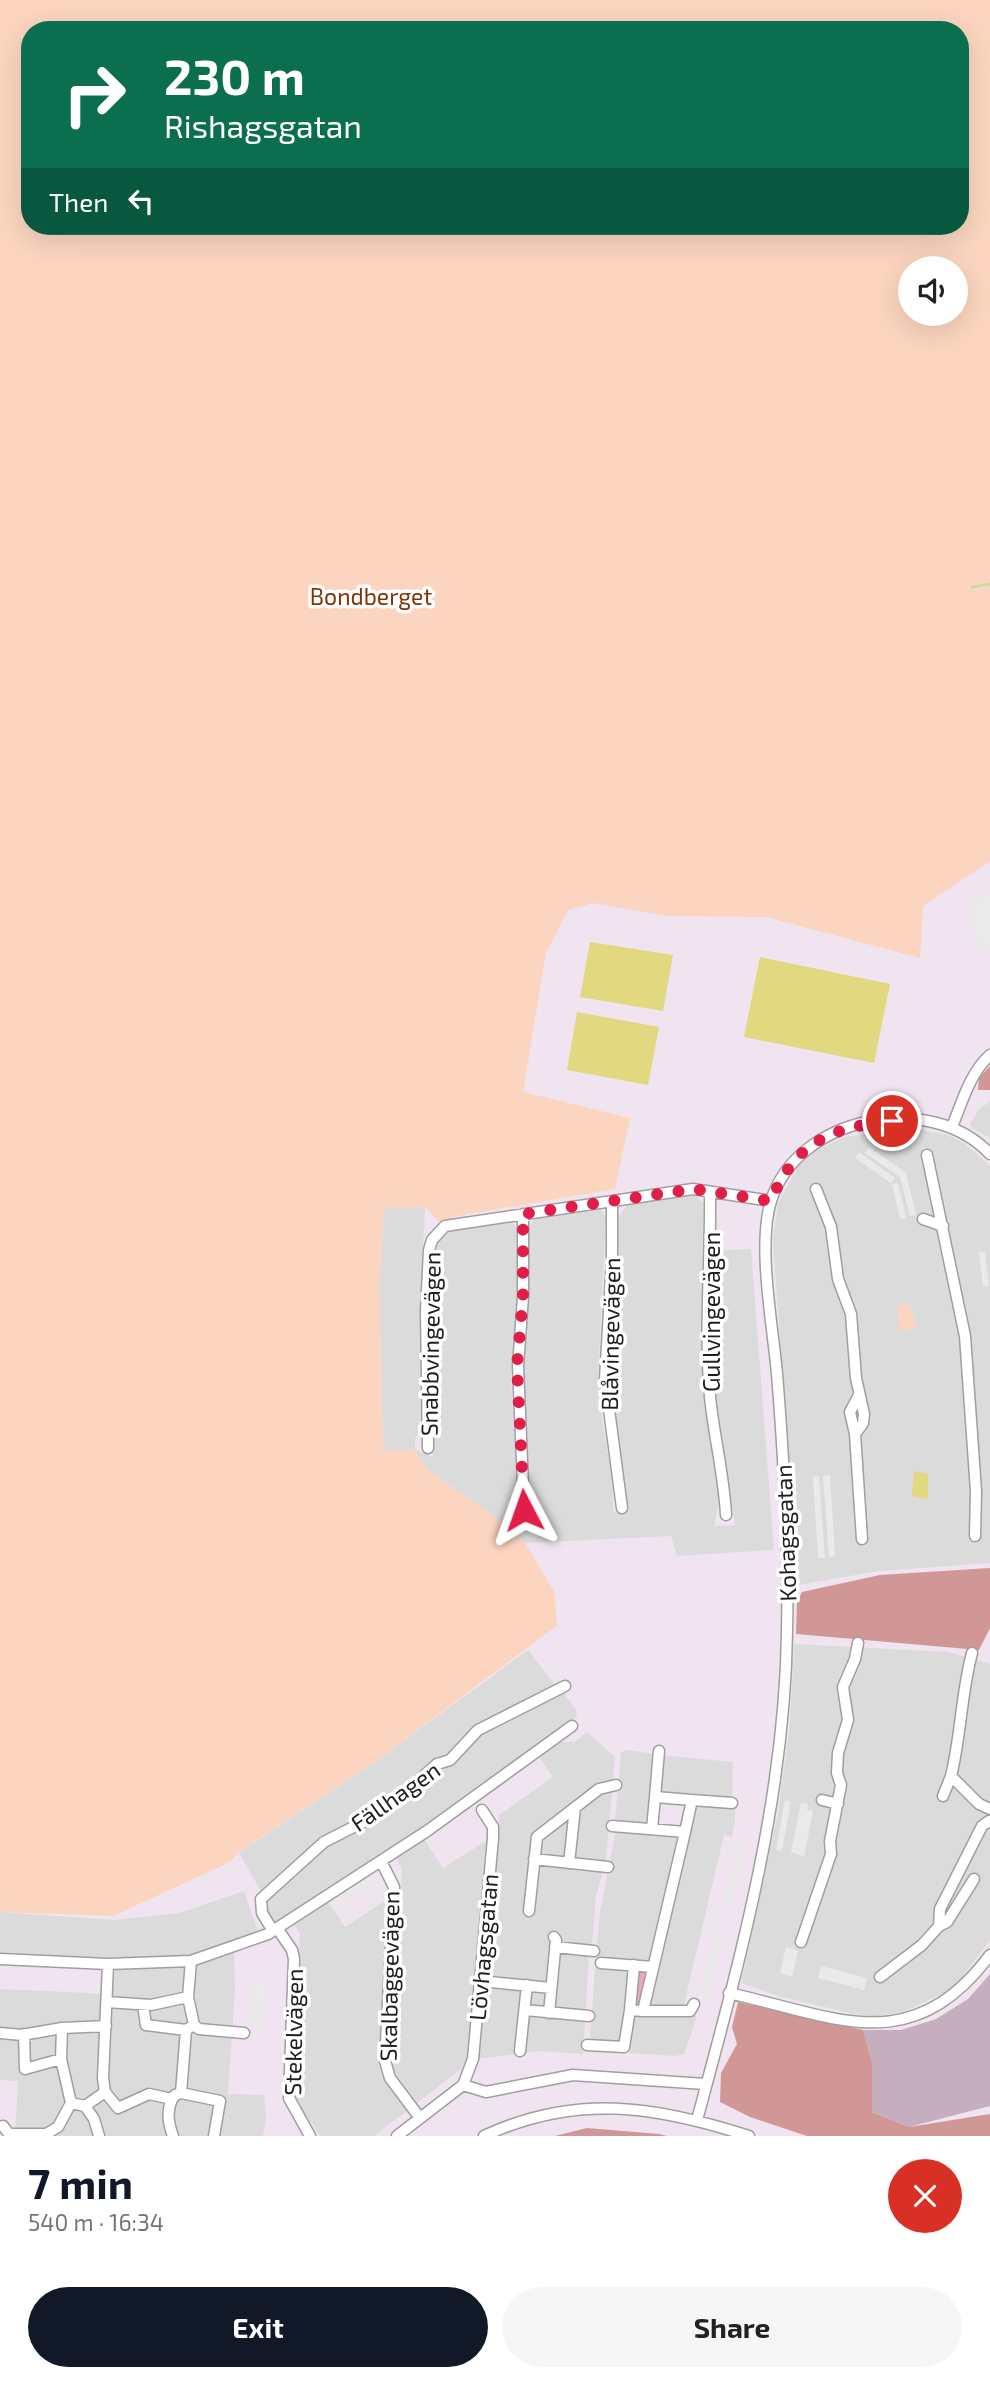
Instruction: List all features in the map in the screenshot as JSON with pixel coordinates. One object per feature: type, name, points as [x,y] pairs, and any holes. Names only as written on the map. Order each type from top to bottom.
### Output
[{"type":"street","points":[[952,1127],[971,1080],[990,1055]]},
{"type":"street","name":"Kohagsgatan","points":[[697,2120],[774,1794],[786,1672],[785,1483],[766,1227],[771,1201],[787,1169],[805,1149],[841,1128],[916,1120],[952,1127],[990,1154]]},
{"type":"street","points":[[928,1155],[965,1336],[976,1491],[975,1536]]},
{"type":"street","points":[[524,1510],[517,1366],[523,1297],[523,1214],[693,1189],[771,1201]]},
{"type":"street","points":[[816,1189],[831,1227],[838,1279],[851,1314],[859,1395],[864,1414],[863,1423],[855,1434],[862,1539]]},
{"type":"street","name":"Gullvingevägen","points":[[710,1192],[706,1311],[710,1387],[726,1515]]},
{"type":"street","name":"Blåvingevägen","points":[[612,1201],[612,1260],[605,1379],[622,1508]]},
{"type":"street","name":"Snabbvingevägen","points":[[428,1448],[426,1311],[432,1240],[438,1232],[451,1224],[523,1214]]},
{"type":"street","points":[[923,1219],[943,1226]]},
{"type":"street","points":[[801,1942],[831,1854],[830,1841],[841,1785],[837,1773],[838,1754],[848,1720],[843,1687],[855,1659],[858,1643]]},
{"type":"street","points":[[943,1796],[959,1746],[958,1729],[972,1653]]},
{"type":"street","name":"Fällhagen","points":[[275,1929],[262,1913],[261,1899],[324,1842],[367,1820],[374,1810],[404,1794],[437,1765],[450,1759],[478,1730],[565,1686]]},
{"type":"street","name":"Fällhagen","points":[[0,1959],[108,1964],[191,1961],[275,1929],[424,1833],[572,1726]]},
{"type":"street","points":[[652,1829],[659,1751]]},
{"type":"street","points":[[939,1926],[940,1909],[989,1815],[951,1776]]},
{"type":"street","points":[[528,1911],[538,1835],[602,1787],[615,1786]]},
{"type":"street","points":[[655,1797],[732,1803]]},
{"type":"street","points":[[643,2011],[692,1800]]},
{"type":"street","points":[[822,1800],[838,1804]]},
{"type":"street","points":[[569,1863],[575,1808]]},
{"type":"street","name":"Lövhagsgatan","points":[[463,2085],[473,2059],[493,1838],[493,1827],[482,1810]]},
{"type":"street","points":[[612,1826],[685,1832]]},
{"type":"street","points":[[534,1859],[608,1867]]},
{"type":"street","name":"Skalbaggevägen","points":[[384,1867],[394,1887],[385,2061],[390,2078],[420,2118]]},
{"type":"street","points":[[880,1978],[947,1922],[974,1879]]},
{"type":"street","name":"Stekelvägen","points":[[275,1929],[294,1959],[289,2098],[307,2135]]},
{"type":"street","points":[[549,2012],[555,1942],[594,1951]]},
{"type":"street","points":[[729,1993],[861,2024],[903,2021],[942,2005],[958,1993],[990,1955]]},
{"type":"street","points":[[173,2136],[169,2124],[190,2027],[188,1997],[191,1961]]},
{"type":"street","points":[[601,1963],[653,1967]]},
{"type":"street","points":[[108,1964],[105,2092],[118,2108],[149,2094],[220,2101],[214,2136]]},
{"type":"street","points":[[587,2045],[624,2047],[634,1965]]},
{"type":"street","points":[[480,1981],[551,1987]]},
{"type":"street","points":[[520,2052],[527,1985]]},
{"type":"street","points":[[107,2002],[143,2005],[188,1997]]},
{"type":"street","points":[[630,2010],[681,2013],[690,2011],[694,2004]]},
{"type":"street","points":[[143,2005],[146,2025],[244,2033]]},
{"type":"street","points":[[525,2010],[589,2016]]},
{"type":"street","points":[[0,2033],[24,2035],[61,2028],[106,2026]]},
{"type":"street","points":[[4,2126],[9,2134],[42,2136],[58,2127],[71,2103],[61,2059],[61,2028]]},
{"type":"street","points":[[24,2035],[25,2069],[61,2059]]},
{"type":"street","points":[[397,2136],[463,2085],[486,2092],[573,2075],[705,2084]]},
{"type":"street","points":[[85,2106],[105,2092]]},
{"type":"street","points":[[71,2103],[85,2106],[94,2119],[99,2136]]},
{"type":"street","points":[[484,2136],[528,2119],[578,2108],[642,2109],[697,2120],[749,2136]]},
{"type":"shaded area","points":[[990,891],[990,949],[981,950],[970,923],[969,901]]},
{"type":"shaded area","points":[[590,942],[673,955],[663,1011],[580,997]]},
{"type":"shaded area","points":[[760,957],[890,984],[874,1063],[744,1037]]},
{"type":"shaded area","points":[[577,1012],[659,1027],[648,1085],[567,1070]]},
{"type":"shaded area","points":[[990,1066],[990,1090],[978,1090],[979,1078]]},
{"type":"shaded area","points":[[990,1101],[990,1138],[972,1128],[970,1124],[978,1111]]},
{"type":"shaded area","points":[[893,1129],[917,1129],[947,1135],[964,1143],[990,1166],[990,1563],[879,1571],[798,1585],[773,1241],[778,1203],[798,1167],[817,1150],[845,1137]]},
{"type":"shaded area","points":[[869,1147],[906,1173],[916,1215],[910,1216],[900,1177],[865,1153]]},
{"type":"shaded area","points":[[859,1152],[895,1178],[891,1183],[855,1158]]},
{"type":"shaded area","points":[[898,1183],[906,1218],[900,1219],[892,1184]]},
{"type":"shaded area","points":[[695,1195],[704,1204],[701,1305],[704,1397],[720,1496],[714,1526],[735,1525],[714,1401],[712,1311],[715,1250],[751,1249],[774,1550],[677,1556],[671,1536],[525,1543],[493,1516],[428,1470],[383,1451],[379,1288],[384,1208],[425,1207],[420,1320],[422,1426],[415,1439],[415,1449],[433,1457],[431,1315],[436,1244],[455,1229],[508,1222],[518,1228],[518,1298],[511,1376],[517,1488],[511,1494],[511,1515],[523,1514],[522,1362],[529,1227],[534,1219],[601,1210],[606,1217],[598,1377],[602,1420],[613,1483],[613,1511],[629,1511],[609,1376],[618,1217],[628,1204]]},
{"type":"shaded area","points":[[985,1252],[989,1286],[983,1286],[979,1253]]},
{"type":"shaded area","points":[[914,1471],[928,1474],[926,1499],[912,1496]]},
{"type":"shaded area","points":[[830,1475],[835,1556],[829,1557],[823,1476]]},
{"type":"shaded area","points":[[819,1476],[825,1558],[818,1558],[813,1477]]},
{"type":"shaded area","points":[[990,1568],[990,1628],[979,1650],[796,1634],[797,1601],[802,1592],[880,1575]]},
{"type":"shaded area","points":[[794,1644],[948,1652],[990,1664],[990,1940],[959,1981],[946,1992],[903,2012],[875,2016],[854,2014],[778,1996],[741,1983],[778,1813],[790,1724]]},
{"type":"shaded area","points":[[528,1650],[557,1688],[500,1712],[502,1717],[447,1758],[442,1754],[404,1792],[364,1813],[366,1818],[262,1893],[239,1853],[372,1764]]},
{"type":"shaded area","points":[[563,1692],[577,1711],[576,1718],[420,1833],[274,1925],[264,1908],[266,1897],[329,1842],[377,1819],[373,1812],[429,1774],[435,1778],[477,1734]]},
{"type":"shaded area","points":[[587,1732],[615,1757],[606,1859],[596,1896],[589,1954],[583,2054],[537,2051],[478,2059],[499,1815],[553,1777],[537,1754],[555,1742],[575,1742]]},
{"type":"shaded area","points":[[627,1750],[655,1754],[649,1825],[619,1824],[615,1820],[621,1753]]},
{"type":"shaded area","points":[[660,1755],[733,1762],[732,1801],[660,1795]]},
{"type":"shaded area","points":[[785,1800],[791,1801],[782,1851],[776,1850]]},
{"type":"shaded area","points":[[801,1803],[808,1804],[807,1810],[813,1811],[804,1857],[791,1852]]},
{"type":"shaded area","points":[[697,1804],[731,1805],[735,1809],[732,1837],[724,1835],[683,2009],[649,2006],[694,1808]]},
{"type":"shaded area","points":[[616,1830],[680,1835],[651,1962],[600,1960],[596,1956],[600,1912]]},
{"type":"shaded area","points":[[424,1839],[443,1868],[486,1841],[468,2056],[461,2069],[417,2103],[393,2070],[391,2060],[402,1869],[395,1856]]},
{"type":"shaded area","points":[[740,1840],[746,1842],[729,1911],[723,1909]]},
{"type":"shaded area","points":[[372,1875],[376,1881],[335,1906],[331,1900]]},
{"type":"shaded area","points":[[244,1891],[259,1934],[191,1959],[105,1961],[0,1956],[0,1912],[114,1920],[180,1913]]},
{"type":"shaded area","points":[[389,1898],[380,2069],[408,2110],[374,2136],[320,2136],[295,2098],[293,2049],[300,1934],[293,1923],[327,1900],[345,1927]]},
{"type":"shaded area","points":[[717,1932],[723,1934],[706,2001],[700,1999]]},
{"type":"shaded area","points":[[786,1947],[798,1951],[792,1977],[780,1973]]},
{"type":"shaded area","points":[[234,1949],[235,1988],[228,2094],[264,2095],[266,2116],[263,2136],[15,2136],[18,2081],[0,2080],[0,1989],[110,1994],[112,1966],[190,1964]]},
{"type":"shaded area","points":[[601,1965],[630,1970],[623,2043],[590,2040],[595,1968]]},
{"type":"shaded area","points":[[821,1966],[867,1978],[864,1990],[818,1978]]},
{"type":"shaded area","points":[[636,1970],[648,1971],[641,2007],[634,2007]]},
{"type":"shaded area","points":[[990,1974],[990,2106],[909,2127],[872,2112],[872,2062],[863,2030],[901,2030],[936,2019],[968,1999]]},
{"type":"shaded area","points":[[251,1979],[265,1979],[262,2027],[249,2026]]},
{"type":"shaded area","points":[[738,2002],[863,2030],[872,2062],[872,2112],[909,2127],[990,2114],[990,2136],[807,2136],[750,2117],[720,2102],[721,2073],[737,2044],[732,2027]]},
{"type":"shaded area","points":[[635,2013],[697,2016],[684,2054],[675,2056],[628,2053],[632,2017]]},
{"type":"shaded area","points":[[587,2128],[659,2134],[667,2136],[555,2136]]},
{"type":"green space","name":"Bondberget","points":[[0,0],[990,0],[990,861],[923,906],[920,958],[766,917],[669,916],[593,903],[568,910],[546,953],[523,1092],[630,1118],[615,1189],[452,1217],[459,1228],[448,1231],[425,1207],[384,1208],[379,1288],[383,1450],[415,1450],[428,1470],[493,1516],[525,1543],[554,1591],[557,1626],[372,1764],[239,1852],[230,1862],[113,1916],[0,1912]]},
{"type":"green space","points":[[910,1304],[916,1325],[912,1329],[900,1331],[897,1305]]},
{"type":"waterway","points":[[972,587],[990,584]]},
{"type":"route","points":[[524,1510],[517,1366],[523,1297],[523,1214],[693,1189],[771,1201],[787,1169],[805,1149],[823,1136],[841,1128],[892,1121]]}]
